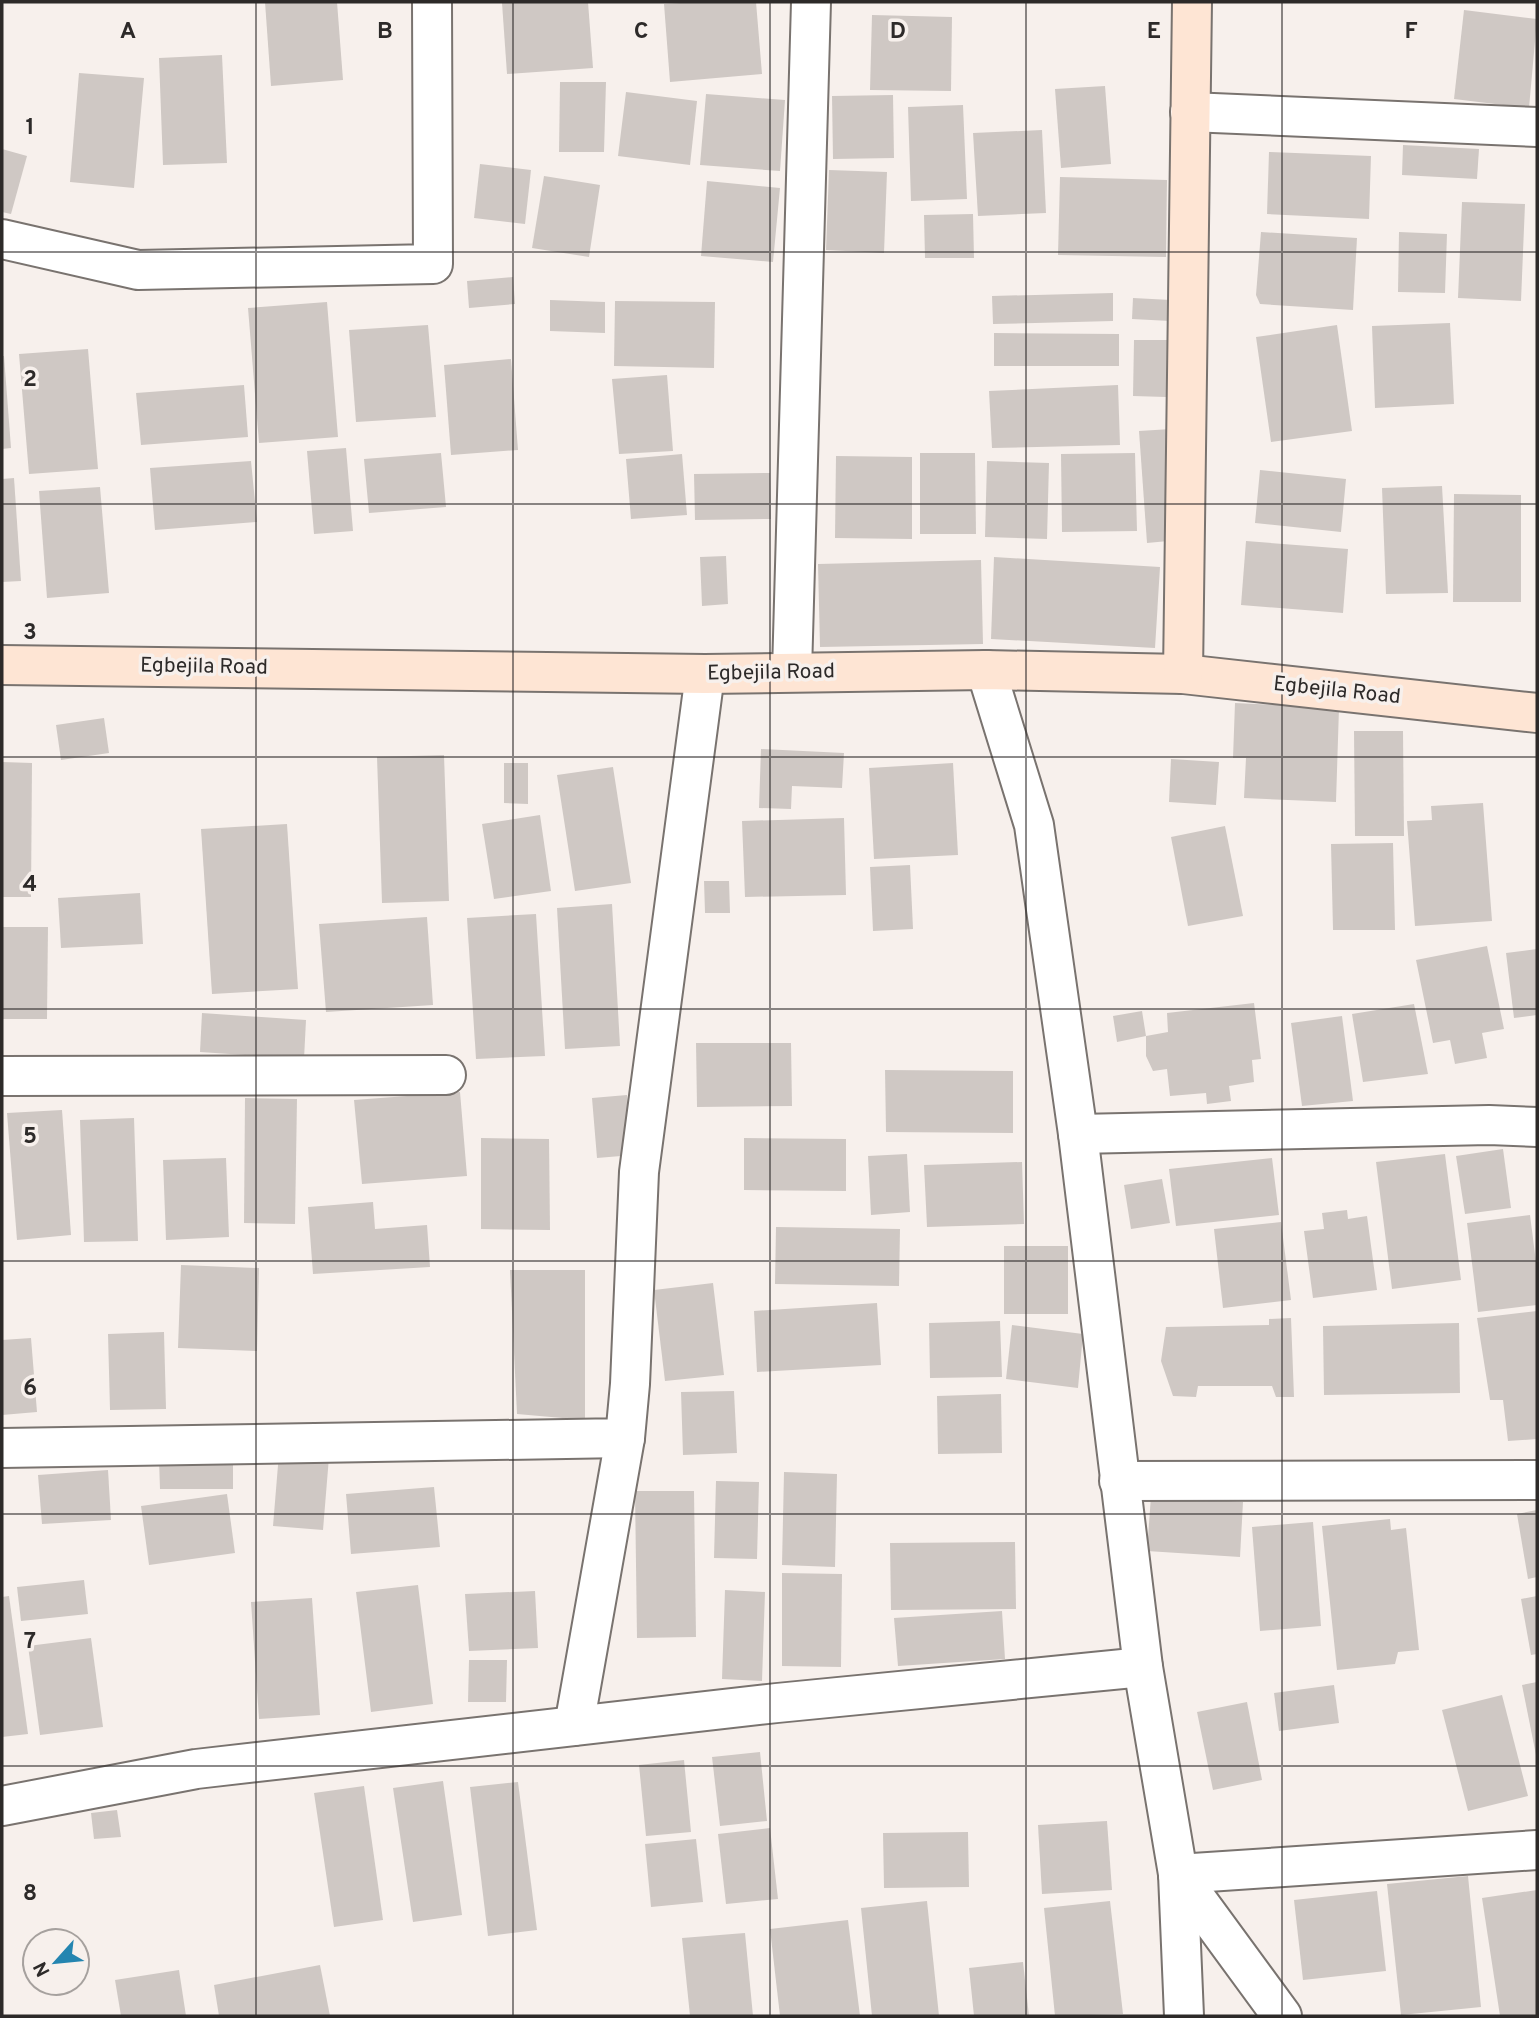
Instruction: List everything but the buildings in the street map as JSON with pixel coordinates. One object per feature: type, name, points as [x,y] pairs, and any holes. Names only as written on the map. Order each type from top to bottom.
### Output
[{"type":"street","points":[[2,239],[138,270],[433,264],[432,2]]},
{"type":"street","points":[[792,672],[811,2]]},
{"type":"street","points":[[1183,674],[1192,2]]},
{"type":"street","points":[[1190,112],[1537,127]]},
{"type":"street","name":"Egbejila Road","points":[[2,665],[705,674],[986,670],[1183,674],[1537,713]]},
{"type":"street","points":[[986,670],[1034,825],[1079,1134],[1143,1667],[1178,1874],[1184,2016]]},
{"type":"street","points":[[574,1726],[625,1438],[630,1384],[639,1172],[705,674]]},
{"type":"street","points":[[2,1076],[446,1075]]},
{"type":"street","points":[[1079,1134],[1475,1125],[1537,1127]]},
{"type":"street","points":[[2,1448],[625,1438]]},
{"type":"street","points":[[1119,1481],[1537,1480]]},
{"type":"street","points":[[2,1807],[196,1769],[574,1726],[1143,1667]]},
{"type":"street","points":[[1178,1874],[1537,1850]]},
{"type":"street","points":[[1178,1874],[1282,2016]]}]
